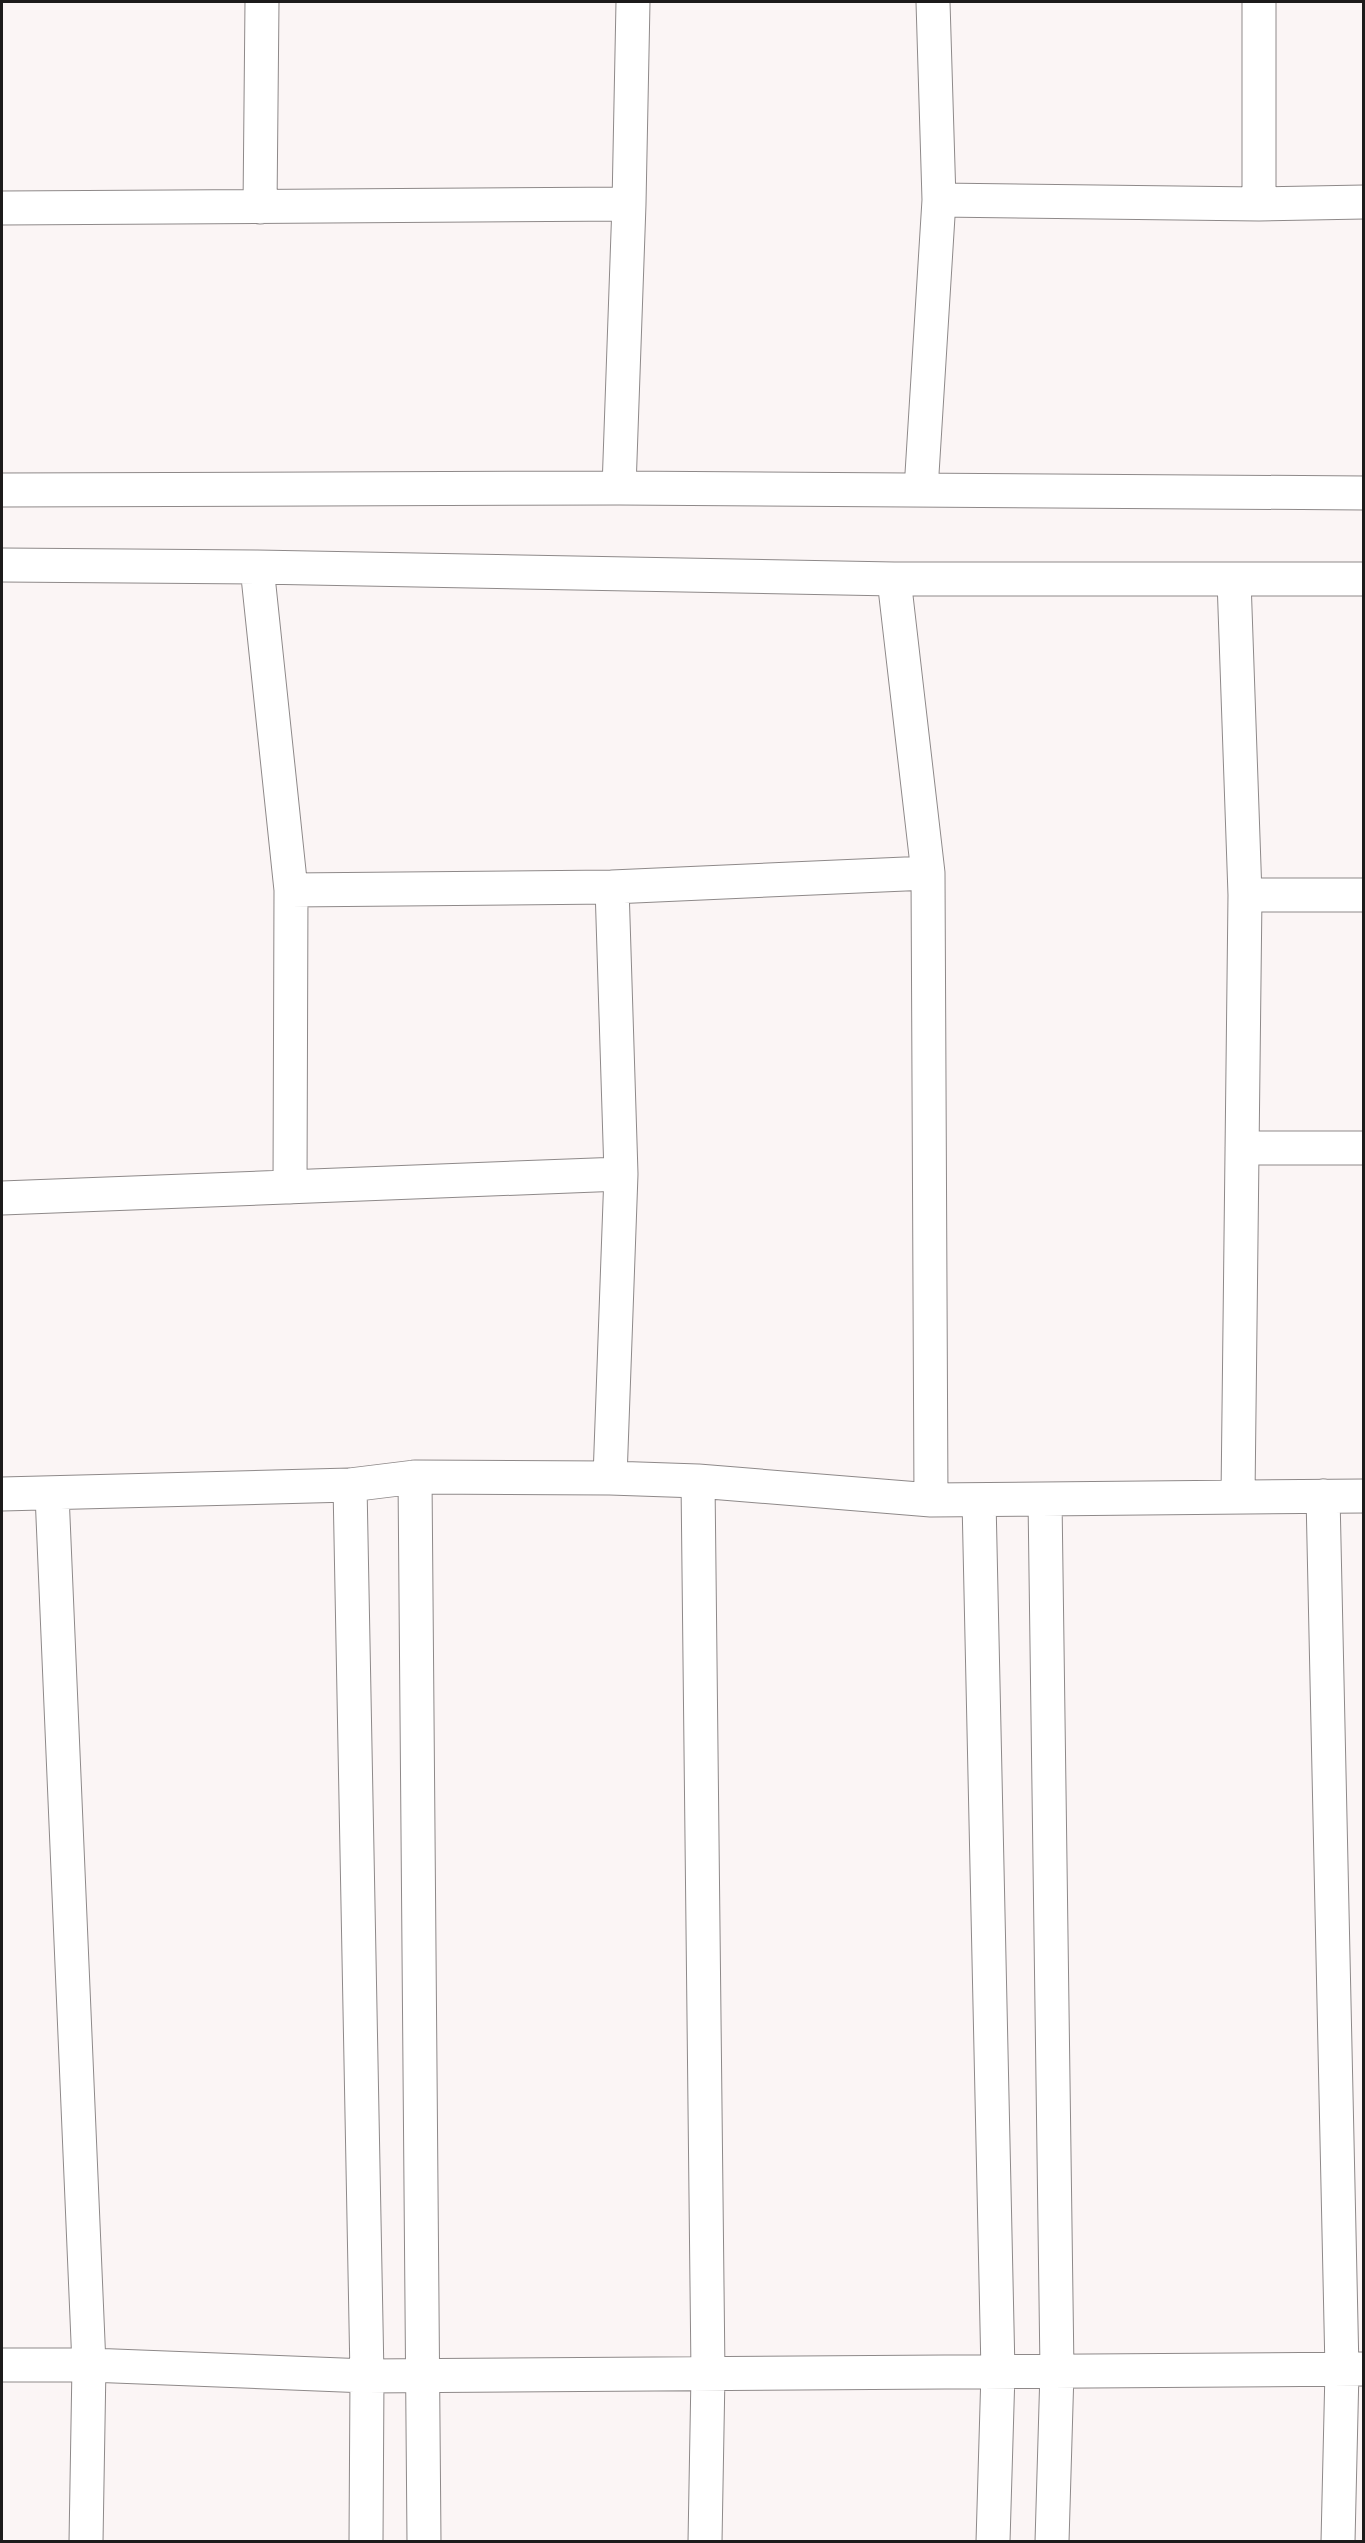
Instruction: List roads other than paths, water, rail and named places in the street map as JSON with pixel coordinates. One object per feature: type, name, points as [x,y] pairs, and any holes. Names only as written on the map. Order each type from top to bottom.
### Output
[{"type":"street","points":[[260,207],[262,2]]},
{"type":"street","points":[[619,488],[629,204],[633,2]]},
{"type":"street","points":[[921,490],[939,201],[933,2]]},
{"type":"street","points":[[1259,2],[1259,204]]},
{"type":"street","points":[[939,201],[1259,204],[1364,202]]},
{"type":"street","points":[[2,208],[629,204]]},
{"type":"street","points":[[2,490],[619,488],[1364,493]]},
{"type":"street","points":[[2,566],[258,567],[894,579],[1364,579]]},
{"type":"street","points":[[258,567],[291,890],[290,1187]]},
{"type":"street","points":[[894,579],[928,873],[931,1500]]},
{"type":"street","points":[[1234,580],[1245,895],[1238,1497]]},
{"type":"street","points":[[291,890],[612,887],[928,873]]},
{"type":"street","points":[[610,1478],[621,1174],[612,887]]},
{"type":"street","points":[[1245,895],[1364,896]]},
{"type":"street","points":[[1242,1148],[1364,1148]]},
{"type":"street","points":[[2,1198],[621,1174]]},
{"type":"street","points":[[415,1477],[424,2541]]},
{"type":"street","points":[[2,1494],[351,1485],[415,1477],[698,1481],[931,1500],[1364,1496]]},
{"type":"street","points":[[698,1481],[708,2374],[705,2541]]},
{"type":"street","points":[[351,1485],[367,2376],[366,2541]]},
{"type":"street","points":[[52,1494],[89,2365],[86,2541]]},
{"type":"street","points":[[1323,1496],[1353,2369],[1338,2541]]},
{"type":"street","points":[[979,1500],[998,2372],[993,2541]]},
{"type":"street","points":[[1045,1500],[1057,2371],[1052,2541]]},
{"type":"street","points":[[2,2365],[89,2365],[367,2376],[1353,2369]]}]
